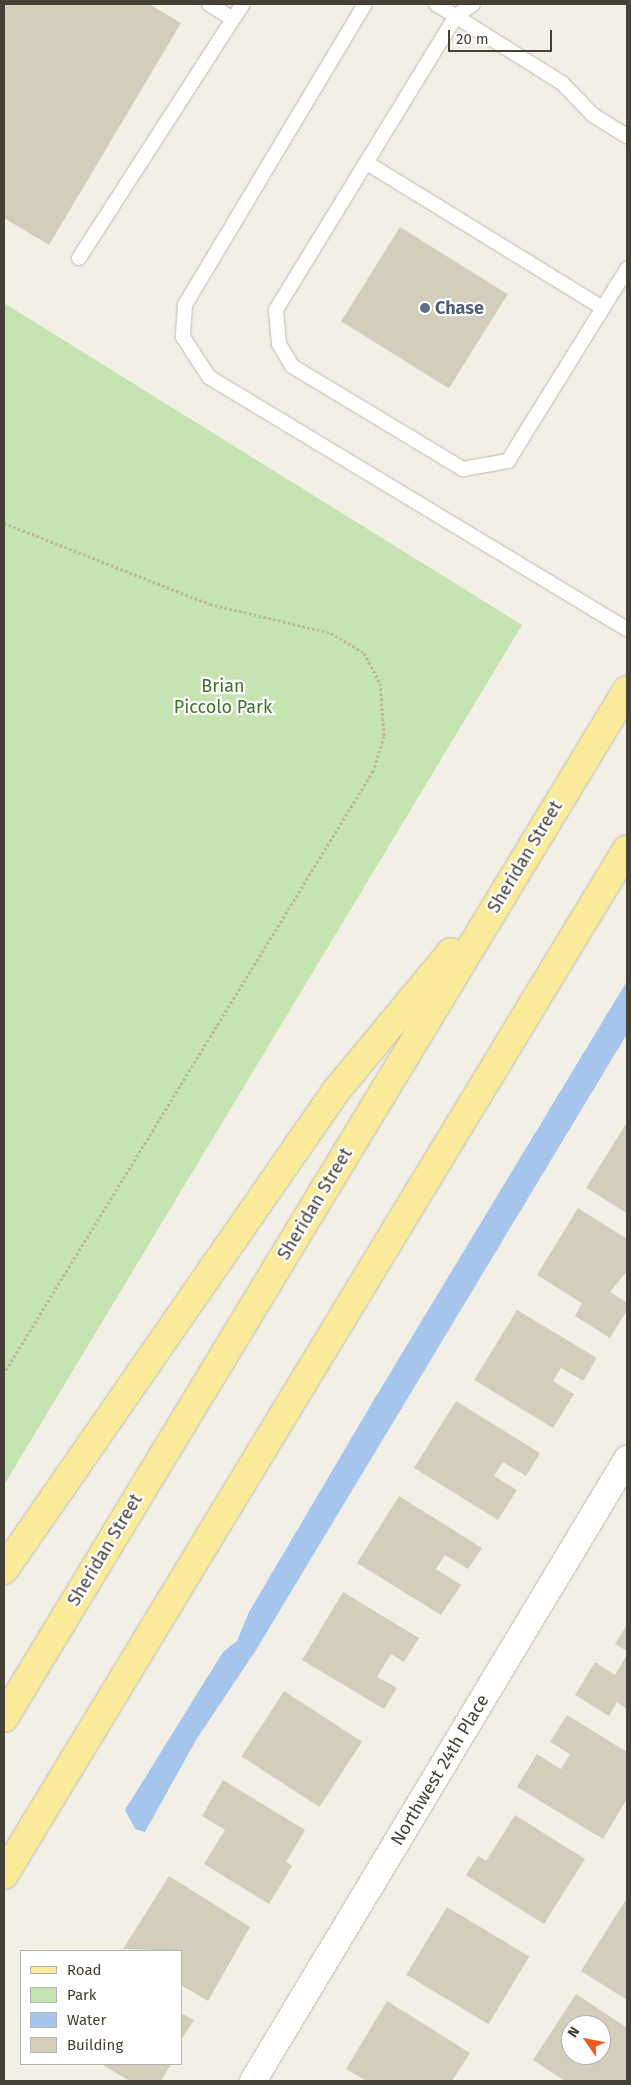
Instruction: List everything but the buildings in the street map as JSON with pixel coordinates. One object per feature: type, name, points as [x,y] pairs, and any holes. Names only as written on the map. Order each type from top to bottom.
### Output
[{"type":"main road","name":"Sheridan Street","points":[[4,1718],[627,690]]},
{"type":"main road","points":[[4,1875],[627,849]]},
{"type":"main road","points":[[4,1570],[336,1091],[509,882]]},
{"type":"street","name":"Northwest 24th Place","points":[[253,2081],[627,1459]]},
{"type":"lane","points":[[209,4],[233,19]]},
{"type":"lane","points":[[79,258],[243,4]]},
{"type":"lane","points":[[365,4],[185,305],[183,338],[209,377],[627,630]]},
{"type":"lane","points":[[436,4],[562,83],[593,115],[627,136]]},
{"type":"lane","points":[[473,4],[456,16],[276,310],[278,344],[292,366],[463,469],[508,461],[627,269]]},
{"type":"lane","points":[[367,163],[603,308]]},
{"type":"path","points":[[4,523],[210,604],[331,633],[364,653],[380,683],[384,736],[372,771],[4,1373]]},
{"type":"green space","name":"Brian Piccolo Park","points":[[4,303],[522,625],[4,1485]]},
{"type":"water","points":[[627,981],[627,1034],[256,1650],[196,1740],[145,1832],[135,1829],[125,1810],[223,1652],[237,1641],[249,1612],[372,1403]]},
{"type":"place","name":"Chase","points":[[425,308]]}]
